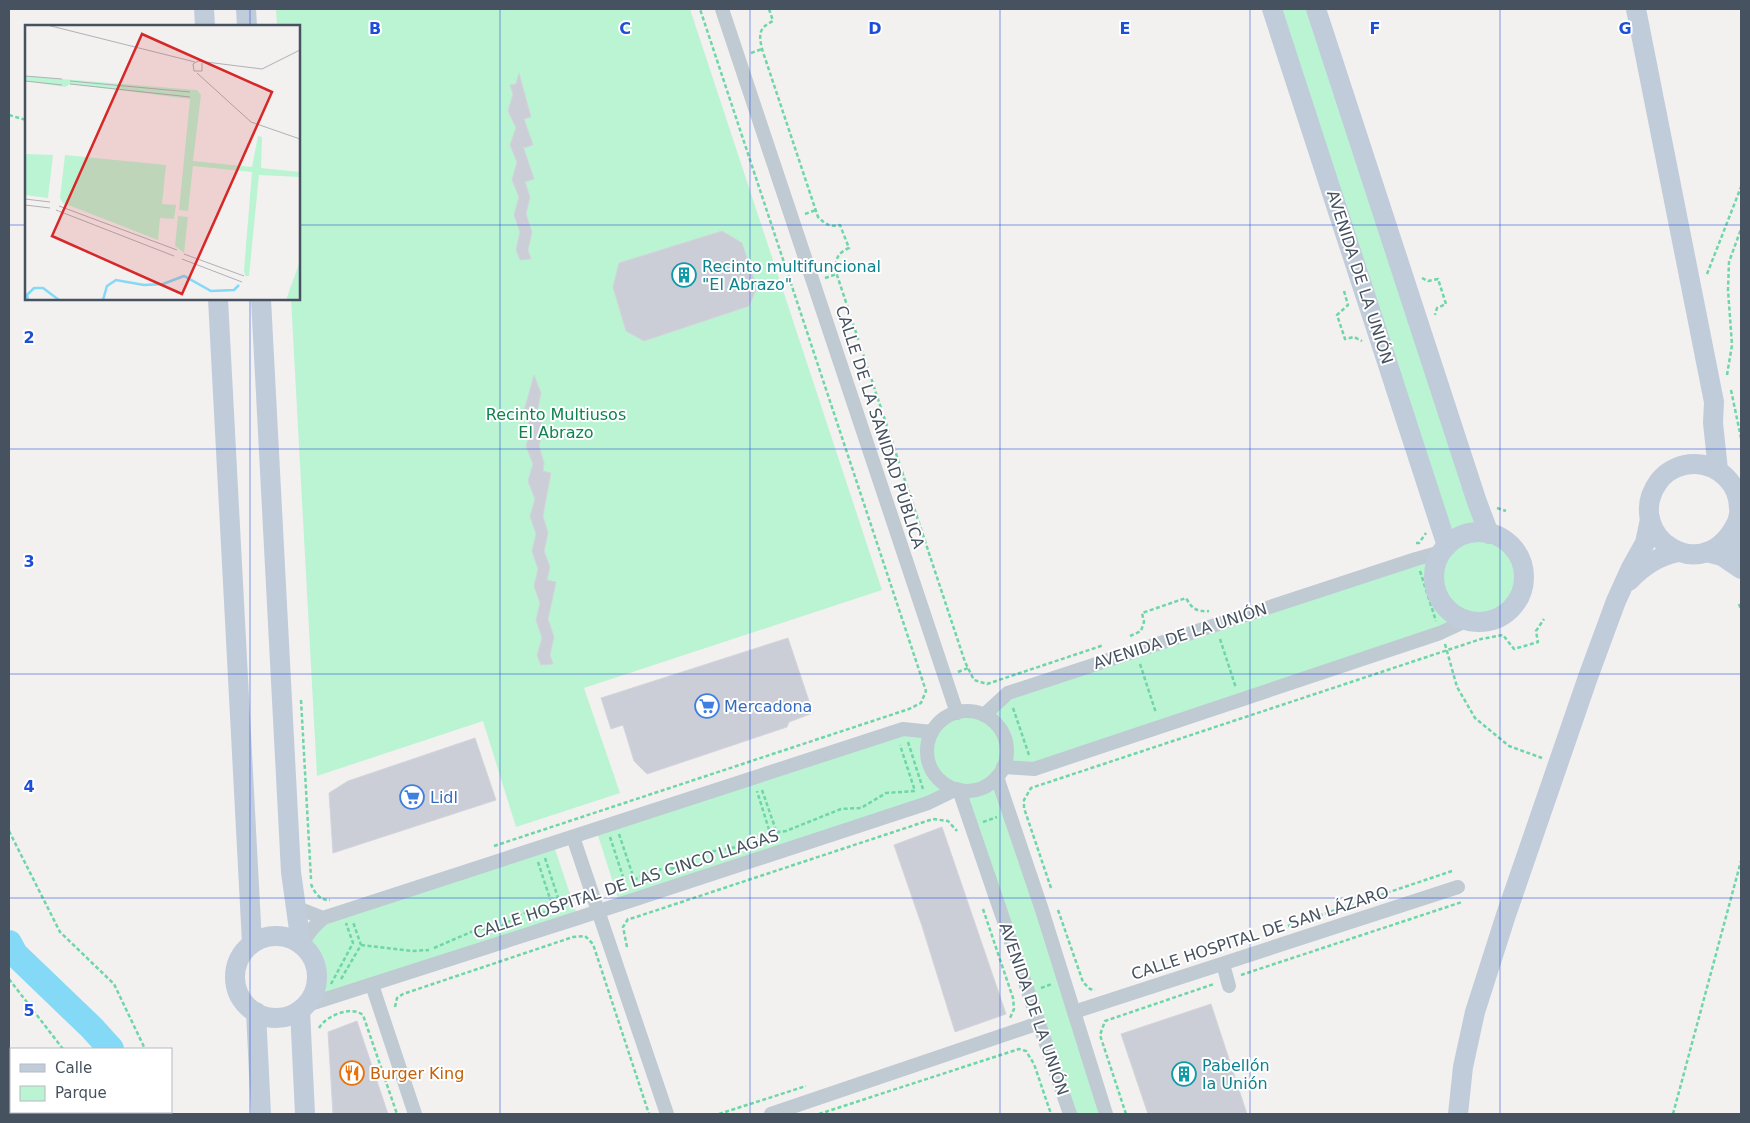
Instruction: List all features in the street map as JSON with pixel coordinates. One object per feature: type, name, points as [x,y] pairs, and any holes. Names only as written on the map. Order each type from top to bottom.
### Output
[{"type":"main road","points":[[204,9],[205,25]]},
{"type":"main road","points":[[246,9],[247,25]]},
{"type":"main road","name":"AVENIDA DE LA UNIÓN","points":[[1272,9],[1444,549]]},
{"type":"main road","points":[[1316,9],[1470,483],[1489,534]]},
{"type":"main road","points":[[1636,9],[1714,402],[1712,423],[1718,470]]},
{"type":"main road","points":[[218,300],[252,943]]},
{"type":"main road","points":[[261,300],[291,879],[301,944]]},
{"type":"main road","points":[[1675,469],[1700,449],[1712,423]]},
{"type":"main road","points":[[1458,1114],[1463,1067],[1476,1012],[1509,906],[1616,601],[1645,543],[1650,519],[1649,504],[1653,489],[1662,476],[1688,464],[1704,464],[1718,470],[1729,480],[1737,493],[1739,547],[1741,553]]},
{"type":"main road","points":[[1650,519],[1661,539],[1678,552]]},
{"type":"main road","points":[[1616,601],[1626,584],[1638,572],[1664,555],[1678,552],[1693,554],[1708,552],[1721,546],[1731,535],[1738,522]]},
{"type":"main road","points":[[1479,532],[1489,534],[1502,539],[1514,548],[1522,562],[1524,578],[1521,595],[1514,607],[1499,618],[1482,623],[1466,621],[1451,614],[1440,602],[1434,585],[1434,569],[1444,549],[1463,535],[1479,532]]},
{"type":"main road","points":[[1708,552],[1722,556],[1741,569]]},
{"type":"main road","points":[[268,936],[285,937],[301,944],[312,958],[317,974],[316,986],[312,997],[302,1008],[286,1016],[270,1017],[256,1012],[246,1005],[240,996],[235,973],[243,951],[252,943],[268,936]]},
{"type":"main road","points":[[302,1008],[305,1114]]},
{"type":"main road","points":[[256,1012],[261,1114]]},
{"type":"street","name":"CALLE DE LA SANIDAD PÚBLICA","points":[[722,9],[957,713]]},
{"type":"street","name":"AVENIDA DE LA UNIÓN","points":[[984,715],[1008,693],[1444,549]]},
{"type":"street","points":[[1000,772],[1034,769],[1440,633],[1466,621]]},
{"type":"street","points":[[962,711],[973,711],[984,715],[1002,731],[1006,743],[1006,755],[1000,772],[989,784],[980,789],[958,790],[947,786],[931,768],[928,744],[932,732],[940,721],[962,711]]},
{"type":"street","points":[[301,944],[323,918],[539,853],[573,837],[612,828],[901,735],[932,732]]},
{"type":"street","points":[[1000,772],[1009,813],[1042,910],[1106,1114]]},
{"type":"street","name":"AVENIDA DE LA UNIÓN","points":[[958,790],[1070,1114]]},
{"type":"street","name":"CALLE HOSPITAL DE LAS CINCO LLAGAS","points":[[302,1008],[334,992],[372,986],[928,803],[958,790]]},
{"type":"street","points":[[573,837],[667,1114]]},
{"type":"street","name":"CALLE HOSPITAL DE SAN LÁZARO","points":[[1074,1012],[1458,887]]},
{"type":"street","points":[[295,907],[323,918]]},
{"type":"street","points":[[1223,964],[1229,983]]},
{"type":"street","points":[[372,986],[415,1114]]},
{"type":"street","points":[[771,1114],[1039,1023]]},
{"type":"path","points":[[487,848],[909,709],[921,703],[926,691],[700,9]]},
{"type":"path","points":[[769,9],[773,21],[766,24],[761,30],[762,50],[818,217],[826,225],[840,225],[849,248],[839,254],[835,261],[836,272],[965,662],[974,680],[987,684],[1113,642]]},
{"type":"path","points":[[9,115],[25,120]]},
{"type":"path","points":[[1690,283],[1703,280],[1709,270],[1741,187]]},
{"type":"path","points":[[1741,229],[1729,262],[1728,290],[1732,346],[1727,374],[1741,438]]},
{"type":"path","points":[[1416,559],[1440,633],[1448,651]]},
{"type":"path","points":[[1122,639],[1141,631],[1144,622],[1142,613],[1186,598],[1191,607],[1200,612],[1211,611],[1240,700]]},
{"type":"path","points":[[1740,604],[1741,610]]},
{"type":"path","points":[[1052,891],[1024,808],[1024,800],[1030,788],[1481,639],[1504,635],[1514,649],[1538,642],[1536,631],[1544,619]]},
{"type":"path","points":[[1136,651],[1160,726]]},
{"type":"path","points":[[1003,678],[1034,769]]},
{"type":"path","points":[[300,691],[311,885],[316,895],[321,898],[326,900],[336,899],[353,943],[328,988],[334,992]]},
{"type":"path","points":[[901,735],[933,819]]},
{"type":"path","points":[[634,880],[654,870],[677,868],[703,853],[748,846],[770,833],[786,831],[841,809],[861,808],[886,793],[914,791],[901,735]]},
{"type":"path","points":[[753,761],[756,781],[770,833]]},
{"type":"path","points":[[756,781],[788,867]]},
{"type":"path","points":[[627,949],[623,927],[628,919],[933,819],[948,820],[957,831],[1024,808]]},
{"type":"path","points":[[601,810],[612,828],[636,886]]},
{"type":"path","points":[[612,828],[631,901]]},
{"type":"path","points":[[9,831],[60,932],[114,984],[145,1048]]},
{"type":"path","points":[[360,944],[412,952],[429,950],[478,929],[500,927],[523,913],[554,912],[539,853],[536,831]]},
{"type":"path","points":[[539,853],[571,938]]},
{"type":"path","points":[[1673,1114],[1741,861]]},
{"type":"path","points":[[1126,1114],[1100,1035],[1105,1021],[1229,983],[1462,902]]},
{"type":"path","points":[[982,905],[1013,998],[1014,1009],[1011,1018],[1006,1020]]},
{"type":"path","points":[[1058,910],[1083,982],[1090,990],[1098,990]]},
{"type":"path","points":[[336,1015],[334,992],[360,944],[354,922]]},
{"type":"path","points":[[395,1010],[397,998],[403,994],[571,938],[585,936],[592,944],[649,1114]]},
{"type":"path","points":[[9,979],[62,1048]]},
{"type":"path","points":[[1013,998],[1063,981]]},
{"type":"path","points":[[319,1034],[318,1027],[324,1020],[354,1010],[363,1015],[397,1114]]},
{"type":"path","points":[[820,1114],[1019,1049],[1026,1051],[1034,1064],[1051,1114]]},
{"type":"green space","name":"Recinto Multiusos El Abrazo","points":[[276,9],[690,9],[882,590],[584,688],[620,793],[516,827],[483,721],[317,776],[291,300],[300,300],[300,25],[277,25]]},
{"type":"green space","points":[[1272,9],[1316,9],[1494,535],[1514,550],[1520,560],[1524,582],[1521,593],[1515,603],[1506,613],[1492,621],[1482,623],[1466,621],[1034,769],[1003,768],[997,777],[1106,1114],[1070,1114],[957,790],[620,905],[596,829],[903,729],[932,732],[943,721],[955,714],[976,712],[984,714],[1008,693],[1441,552]]},
{"type":"green space","points":[[553,843],[578,918],[312,997],[316,975],[315,969],[310,956],[301,944],[312,929]]},
{"type":"building","points":[[519,73],[531,117],[524,119],[533,145],[524,148],[523,146],[534,179],[525,182],[530,197],[526,214],[532,232],[528,250],[531,259],[520,260],[516,250],[520,232],[514,215],[519,197],[512,180],[517,162],[510,145],[516,128],[508,111],[513,94],[510,85],[516,84]]},
{"type":"building","name":"Recinto multifuncional \"El Abrazo\"","points":[[722,231],[742,243],[757,288],[749,306],[644,341],[626,331],[613,287],[619,263]]},
{"type":"building","points":[[534,375],[541,393],[537,412],[543,428],[539,446],[544,463],[543,471],[551,473],[543,516],[548,533],[544,551],[550,567],[547,580],[556,582],[548,619],[554,637],[550,655],[553,664],[541,665],[537,655],[542,638],[536,620],[540,603],[534,586],[538,569],[532,551],[536,534],[530,516],[535,499],[528,481],[533,464],[526,446],[531,430],[524,411]]},
{"type":"building","name":"Mercadona","points":[[788,638],[813,713],[789,722],[787,727],[647,774],[634,761],[623,725],[611,729],[601,698]]},
{"type":"building","name":"Lidl","points":[[475,738],[496,800],[333,853],[329,793],[348,781]]},
{"type":"building","points":[[942,827],[1006,1014],[955,1032],[894,845]]},
{"type":"building","name":"Pabellón la Unión","points":[[1211,1004],[1247,1114],[1148,1114],[1121,1034]]},
{"type":"building","name":"Burger King","points":[[357,1021],[388,1114],[333,1114],[328,1032]]},
{"type":"waterway","points":[[9,943],[15,954],[92,1028],[110,1048]]},
{"type":"place","name":"Recinto multifuncional \"El Abrazo\"","points":[[684,275]]},
{"type":"place","name":"Mercadona","points":[[707,706]]},
{"type":"place","name":"Lidl","points":[[412,797]]},
{"type":"place","name":"Burger King","points":[[352,1073]]},
{"type":"place","name":"Pabellón la Unión","points":[[1184,1074]]}]
